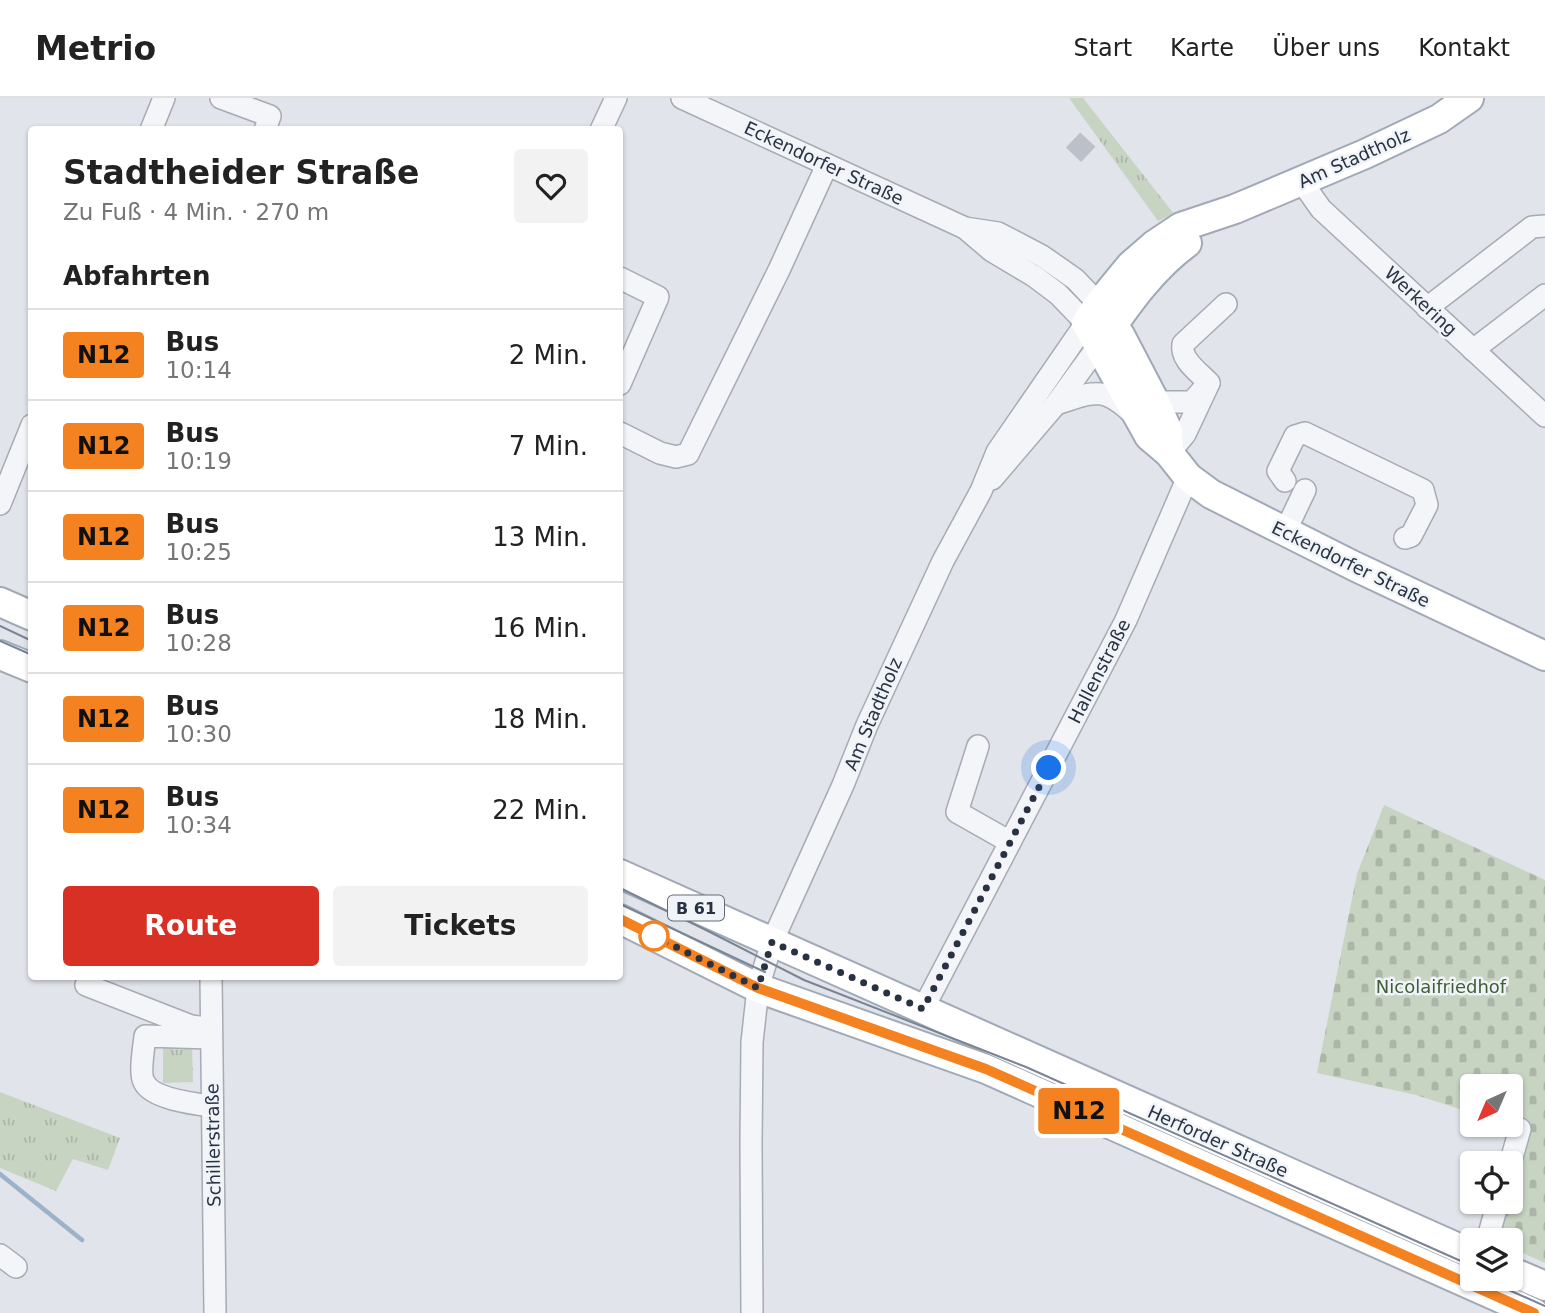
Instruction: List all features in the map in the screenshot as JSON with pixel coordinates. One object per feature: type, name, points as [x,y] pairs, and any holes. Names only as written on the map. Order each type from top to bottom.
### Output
[{"type":"main road","name":"Am Stadtholz","points":[[1100,324],[1140,289],[1175,252],[1235,209],[1430,124],[1469,98]]},
{"type":"main road","name":"Eckendorfer Straße","points":[[1100,324],[1148,412],[1168,431],[1169,453],[1188,477],[1211,494],[1285,532],[1545,656]]},
{"type":"main road","points":[[0,602],[28,613]]},
{"type":"main road","points":[[0,655],[28,666]]},
{"type":"main road","name":"Herforder Straße","points":[[623,875],[1460,1249]]},
{"type":"main road","name":"Herforder Straße","points":[[623,920],[758,988],[986,1069],[1534,1313]]},
{"type":"main road","points":[[1523,1277],[1545,1286]]},
{"type":"street","points":[[153,126],[164,98]]},
{"type":"street","points":[[221,98],[268,123]]},
{"type":"street","points":[[603,126],[615,98]]},
{"type":"street","name":"Eckendorfer Straße","points":[[682,98],[965,228],[998,233],[1042,256],[1075,279],[1100,324]]},
{"type":"street","points":[[623,434],[660,453],[676,457],[688,454],[779,270],[827,165]]},
{"type":"street","name":"Werkering","points":[[1304,180],[1321,209],[1545,416]]},
{"type":"street","points":[[1427,308],[1532,227],[1545,226]]},
{"type":"street","points":[[623,280],[658,297],[623,377]]},
{"type":"street","points":[[1473,350],[1545,295]]},
{"type":"street","points":[[1209,383],[1184,357],[1183,344],[1226,304]]},
{"type":"street","name":"Am Stadtholz","points":[[981,491],[1056,404],[1100,324]]},
{"type":"street","name":"Am Stadtholz","points":[[752,1313],[752,1042],[758,988],[772,942],[908,634],[981,491],[997,452],[1100,324]]},
{"type":"street","points":[[1056,404],[1091,393],[1108,395],[1127,408],[1148,412],[1192,402],[1209,383]]},
{"type":"street","points":[[1169,453],[1185,434],[1209,383]]},
{"type":"street","points":[[1285,481],[1278,471],[1295,436],[1305,433],[1423,490],[1427,505],[1411,536],[1405,538]]},
{"type":"street","points":[[0,504],[28,435]]},
{"type":"street","name":"Hallenstraße","points":[[923,1009],[1126,620],[1188,477]]},
{"type":"street","points":[[1285,532],[1305,490]]},
{"type":"street","points":[[978,747],[957,812],[1010,842]]},
{"type":"street","name":"Schillerstraße","points":[[211,980],[215,1313]]},
{"type":"street","points":[[86,985],[211,1033]]},
{"type":"street","points":[[211,1033],[145,1036],[142,1074],[144,1083],[157,1094],[191,1103],[212,1105]]},
{"type":"green space","points":[[1069,98],[1083,98],[1174,214],[1158,221]]},
{"type":"green space","name":"Nicolaifriedhof","points":[[1384,805],[1545,880],[1545,1263],[1523,1253],[1523,1228],[1498,1228],[1501,1214],[1523,1214],[1523,1151],[1517,1151],[1523,1137],[1523,1074],[1460,1074],[1460,1109],[1416,1095],[1317,1073],[1357,874]]},
{"type":"green space","points":[[163,1042],[169,1048],[176,1049],[192,1045],[193,1082],[163,1083]]},
{"type":"green space","points":[[0,1092],[120,1138],[108,1170],[73,1159],[56,1191],[0,1168]]},
{"type":"waterway","points":[[0,1174],[82,1240]]},
{"type":"tunnel","points":[[1073,140],[1092,158]]},
{"type":"tram line","points":[[0,626],[28,639]]},
{"type":"tram line","points":[[0,641],[28,653]]},
{"type":"tram line","points":[[623,889],[804,980],[1026,1067],[1460,1261]]},
{"type":"tram line","points":[[623,905],[765,972]]},
{"type":"tram line","points":[[1511,1291],[1545,1306]]},
{"type":"bus line","name":"N12","points":[[623,920],[758,988],[986,1069],[1534,1313]]},
{"type":"route","points":[[654,936],[758,988],[772,942],[923,1009],[1049,768]]}]
